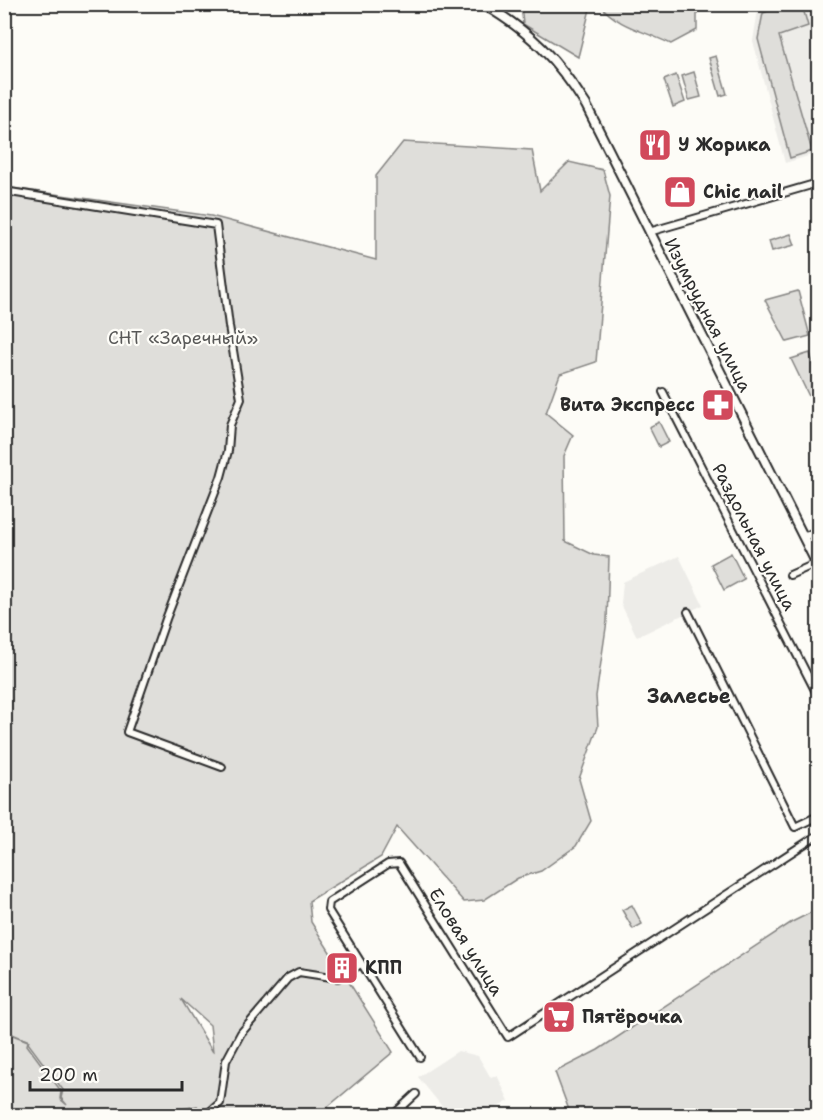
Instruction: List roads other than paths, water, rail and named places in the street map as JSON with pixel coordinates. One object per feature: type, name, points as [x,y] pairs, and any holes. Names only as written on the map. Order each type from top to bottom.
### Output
[{"type":"street","name":"Изумрудная улица","points":[[483,4],[512,21],[541,44],[570,79],[589,110],[818,564]]},
{"type":"street","points":[[649,232],[819,183]]},
{"type":"street","points":[[4,191],[216,225],[241,399],[230,425],[228,451],[221,477],[166,619],[127,732],[222,767]]},
{"type":"street","name":"Раздольная улица","points":[[663,392],[819,696]]},
{"type":"street","points":[[804,537],[819,530]]},
{"type":"street","points":[[790,575],[818,564]]},
{"type":"street","points":[[688,612],[795,827],[816,817],[819,822]]},
{"type":"street","name":"Еловая улица","points":[[361,964],[328,910],[329,902],[388,864],[399,863],[508,1036],[819,835]]},
{"type":"street","points":[[205,1116],[220,1103],[226,1061],[242,1033],[288,978],[301,972],[338,978],[361,964],[420,1058]]},
{"type":"street","points":[[392,1116],[416,1094]]},
{"type":"street","points":[[176,1115],[197,1116]]},
{"type":"place","name":"У Жорика","points":[[655,145]]},
{"type":"place","name":"Chic nail","points":[[680,192]]},
{"type":"place","name":"Вита Экспресс","points":[[718,405]]},
{"type":"place","name":"КПП","points":[[342,968]]},
{"type":"place","name":"Пятёрочка","points":[[559,1017]]},
{"type":"district","name":"Залесье","points":[[689,696]]},
{"type":"park label","name":"СНТ «Заречный»","points":[[183,338]]}]
